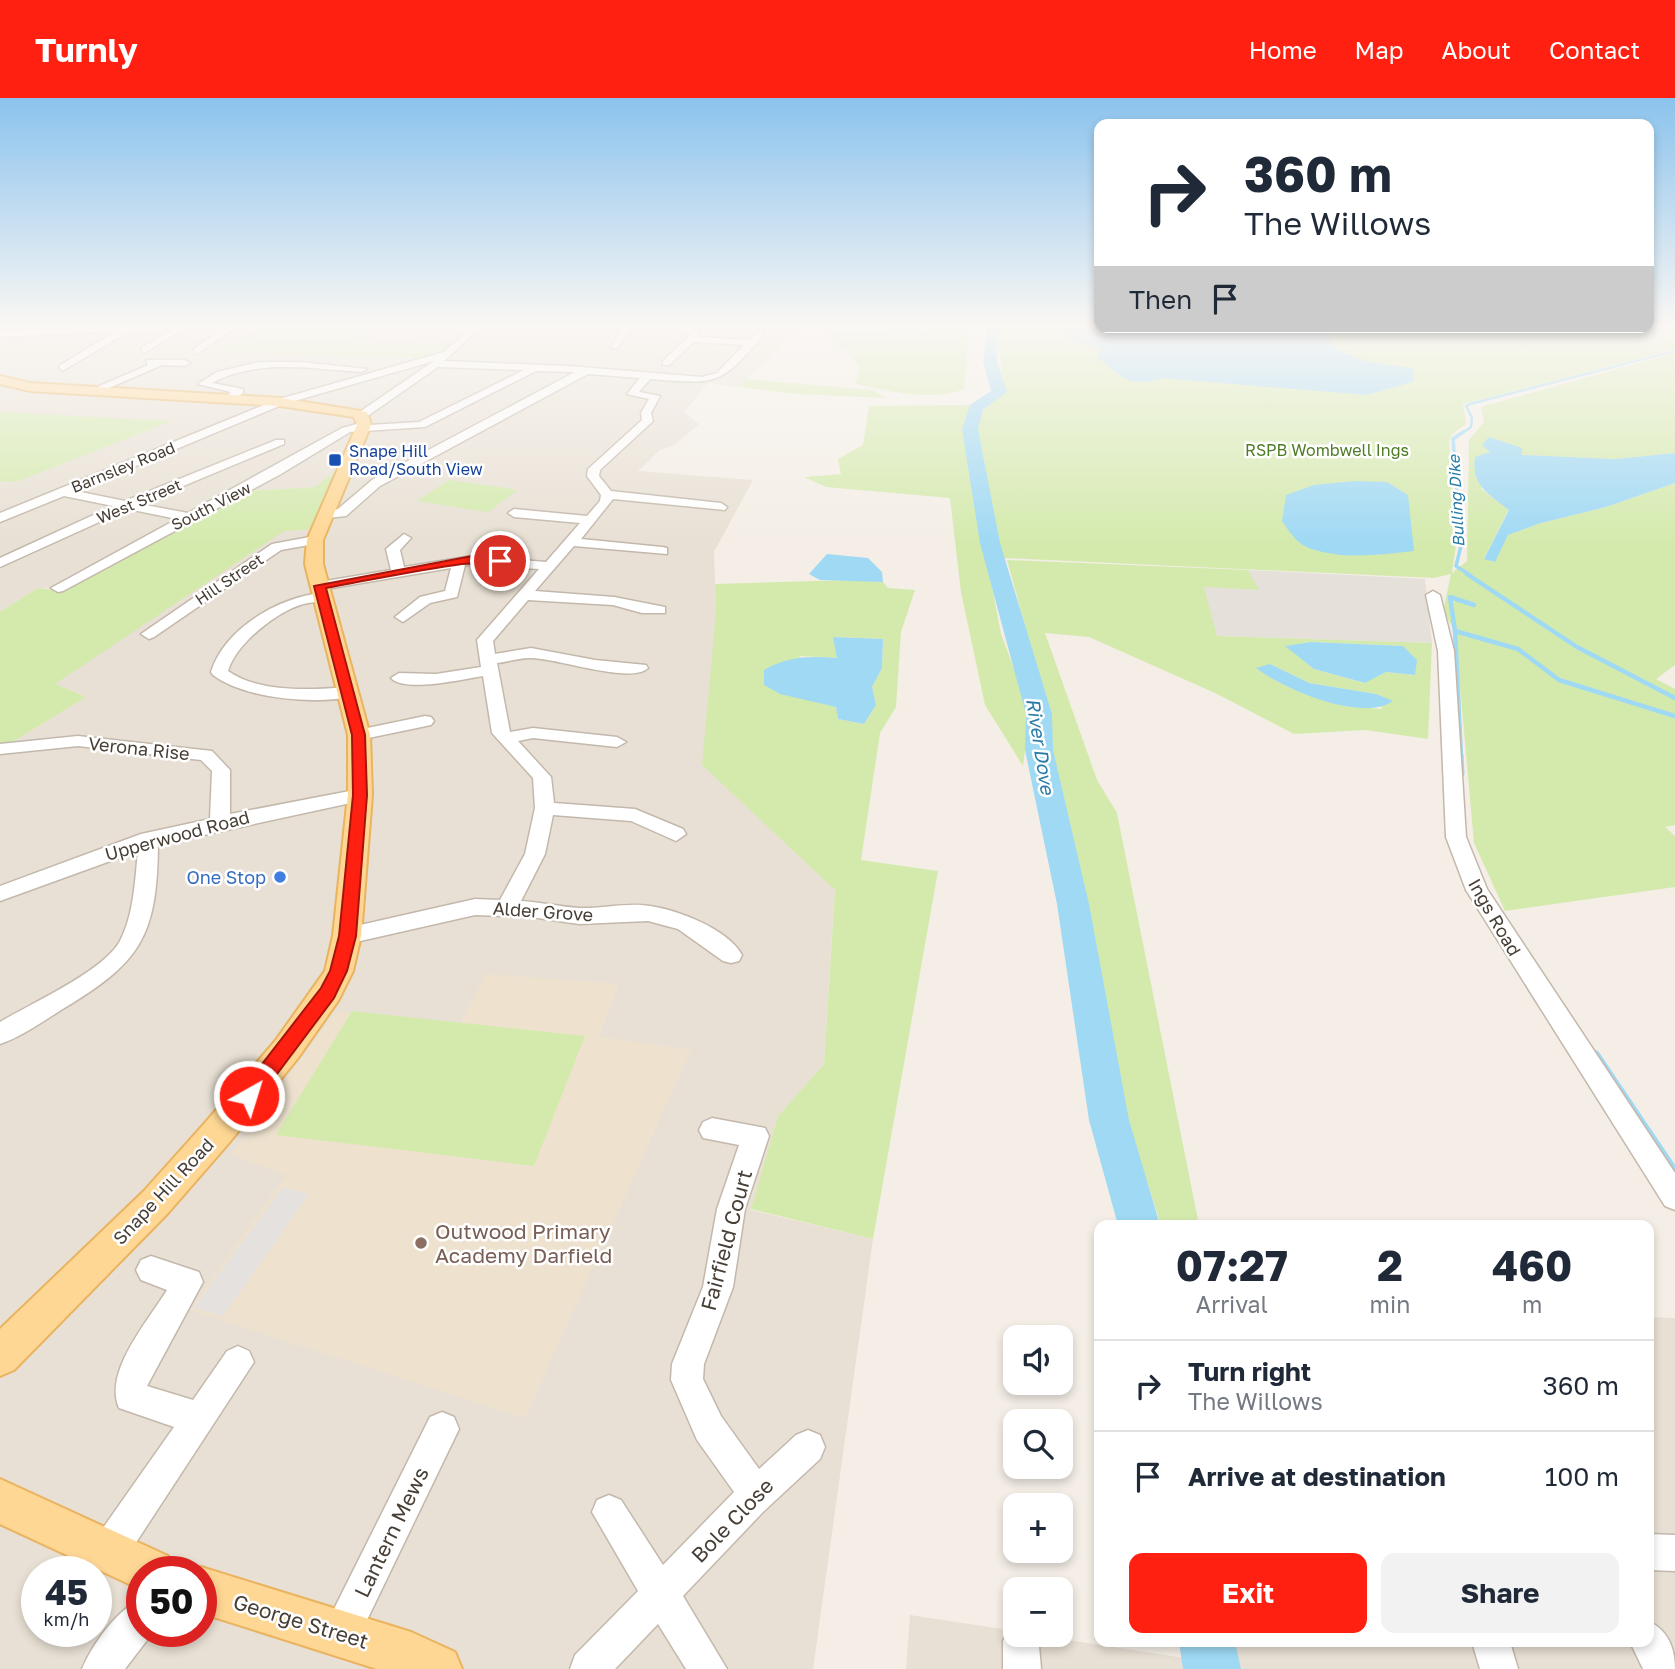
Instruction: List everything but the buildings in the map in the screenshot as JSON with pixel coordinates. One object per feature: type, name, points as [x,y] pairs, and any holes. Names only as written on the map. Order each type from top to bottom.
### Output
[{"type":"main road","points":[[183,396],[280,402],[363,423]]},
{"type":"main road","name":"Snape Hill Road","points":[[0,1356],[156,1202],[249,1096],[328,993],[339,971],[347,936],[360,795],[359,735],[314,564],[315,540],[363,423]]},
{"type":"main road","points":[[0,1501],[126,1559]]},
{"type":"main road","name":"George Street","points":[[217,1595],[341,1634],[418,1665]]},
{"type":"street","points":[[229,399],[232,396]]},
{"type":"street","name":"Barnsley Road","points":[[0,518],[280,402],[300,396]]},
{"type":"street","points":[[363,423],[396,396]]},
{"type":"street","points":[[363,423],[421,425],[479,396]]},
{"type":"street","points":[[327,514],[341,513],[376,484],[538,396]]},
{"type":"street","points":[[507,907],[536,854],[545,808],[542,777],[502,733],[485,640],[606,502],[607,495],[593,476],[594,469],[648,421],[646,413],[655,396]]},
{"type":"street","name":"South View","points":[[58,588],[363,423]]},
{"type":"street","name":"West Street","points":[[0,563],[128,504],[280,442]]},
{"type":"street","points":[[63,492],[187,517]]},
{"type":"street","points":[[607,495],[660,497],[721,507]]},
{"type":"street","points":[[514,513],[546,511],[589,520]]},
{"type":"street","points":[[398,570],[393,549],[404,538]]},
{"type":"street","name":"Hill Street","points":[[149,634],[277,547],[315,540]]},
{"type":"street","points":[[570,542],[662,551]]},
{"type":"street","points":[[348,692],[324,696],[260,688],[231,680],[219,672],[221,660],[263,623],[293,602],[321,592],[398,570],[459,561],[548,566]]},
{"type":"street","points":[[403,617],[425,600],[452,594],[459,561]]},
{"type":"street","name":"Ings Road","points":[[1433,594],[1446,650],[1457,838],[1476,890],[1675,1197]]},
{"type":"street","points":[[522,595],[614,601],[642,609],[660,610]]},
{"type":"street","points":[[398,678],[421,673],[436,680],[531,653],[595,665],[640,668]]},
{"type":"street","points":[[359,735],[425,721]]},
{"type":"street","points":[[506,738],[533,733],[617,742]]},
{"type":"street","name":"Verona Rise","points":[[0,749],[78,741],[206,755],[221,770],[220,822]]},
{"type":"street","name":"Upperwood Road","points":[[0,894],[46,874],[148,839],[360,795]]},
{"type":"street","points":[[545,808],[635,816],[676,834]]},
{"type":"street","points":[[0,1034],[96,975],[125,952],[134,937],[148,860],[148,839]]},
{"type":"street","name":"Alder Grove","points":[[347,936],[455,910],[507,907],[579,916],[648,913],[667,917],[708,937],[731,955]]},
{"type":"street","name":"Fairfield Court","points":[[712,1130],[756,1136],[731,1209],[718,1287],[688,1364],[687,1380],[709,1428],[755,1493]]},
{"type":"street","points":[[151,1270],[188,1282],[131,1378],[130,1397],[200,1419]]},
{"type":"street","points":[[109,1551],[238,1362]]},
{"type":"street","name":"Lantern Mews","points":[[341,1634],[442,1429]]},
{"type":"street","name":"Bole Close","points":[[589,1669],[660,1597],[755,1493],[808,1447]]},
{"type":"street","points":[[609,1512],[660,1597],[708,1669]]},
{"type":"street","points":[[1654,1552],[1675,1553]]},
{"type":"street","points":[[101,1669],[126,1637]]},
{"type":"street","points":[[1492,1647],[1499,1669]]},
{"type":"street","points":[[1652,1647],[1663,1669]]},
{"type":"shaded area","points":[[0,396],[697,396],[684,412],[699,424],[673,446],[660,450],[638,471],[753,480],[714,552],[716,612],[835,887],[824,1064],[778,1116],[751,1210],[873,1239],[813,1669],[0,1669],[0,749],[86,697],[54,684],[338,470],[315,487],[229,492],[172,520],[59,589],[38,588],[0,612]]},
{"type":"shaded area","points":[[1248,570],[1425,579],[1432,643],[1216,636],[1203,586],[1258,590]]},
{"type":"shaded area","name":"Outwood Primary Academy Darfield","points":[[486,974],[619,984],[599,1037],[691,1050],[525,1418],[190,1310],[286,1175],[231,1155],[337,1011],[460,1023]]},
{"type":"shaded area","points":[[283,1187],[309,1194],[223,1316],[194,1308]]},
{"type":"shaded area","points":[[1654,1317],[1675,1318],[1675,1669],[906,1669],[910,1615],[1003,1629],[1003,1647],[1073,1647],[1073,1641],[1094,1644],[1094,1647],[1113,1647],[1236,1666],[1233,1647],[1654,1647]]},
{"type":"green space","name":"RSPB Wombwell Ings","points":[[1000,396],[1493,396],[1463,404],[1466,424],[1452,434],[1449,441],[1457,538],[1452,573],[1467,561],[1469,440],[1484,422],[1481,407],[1519,396],[1675,396],[1675,453],[1615,459],[1521,455],[1522,448],[1489,438],[1491,452],[1481,489],[1509,509],[1484,558],[1494,562],[1508,535],[1541,523],[1606,507],[1675,483],[1675,665],[1656,679],[1675,689],[1675,825],[1665,827],[1675,836],[1675,887],[1505,911],[1474,843],[1455,631],[1443,612],[1451,574],[1434,578],[1004,558],[977,423],[984,410]]},
{"type":"green space","points":[[974,405],[962,428],[1001,634],[1030,712],[1023,766],[985,705],[961,592],[950,498],[826,487],[804,477],[841,474],[838,459],[863,445],[869,406]]},
{"type":"green space","points":[[0,412],[172,421],[16,482],[0,481]]},
{"type":"green space","points":[[339,469],[315,529],[284,531],[55,684],[86,697],[14,741],[0,744],[0,612],[38,588],[64,591],[243,491],[315,487]]},
{"type":"green space","points":[[449,480],[518,490],[488,512],[417,501]]},
{"type":"green space","points":[[1007,560],[1248,570],[1259,590],[1204,587],[1217,636],[1432,643],[1428,739],[1365,730],[1294,734],[1215,693],[1089,637],[1045,633],[1097,780],[1117,813],[1198,1220],[1159,1220],[1126,1116],[1084,899],[1050,751],[1049,713]],"holes":[[[1311,642],[1403,646],[1415,675],[1386,672],[1364,683],[1314,669],[1286,646]],[[1270,664],[1309,683],[1376,694],[1382,709],[1346,706],[1302,693]]]},
{"type":"green space","points":[[851,580],[883,582],[888,588],[915,590],[901,632],[896,707],[880,733],[861,860],[938,871],[873,1239],[751,1209],[778,1116],[824,1064],[835,890],[702,765],[716,612],[715,584]],"holes":[[[834,637],[883,639],[882,668],[872,687],[876,705],[864,724],[838,719],[836,707],[799,656],[838,658]]]},
{"type":"green space","points":[[352,1011],[585,1036],[534,1166],[276,1135]]},
{"type":"water","points":[[1489,437],[1522,448],[1522,455],[1615,459],[1675,453],[1675,483],[1606,507],[1541,523],[1508,535],[1495,562],[1484,559],[1509,510],[1488,494],[1476,475],[1475,457],[1490,452],[1482,445]]},
{"type":"water","points":[[1355,481],[1387,482],[1408,495],[1414,551],[1361,556],[1321,552],[1301,544],[1282,521],[1286,495],[1314,485]]},
{"type":"water","points":[[827,554],[868,558],[882,572],[883,582],[820,580],[809,574]]},
{"type":"water","points":[[833,637],[883,639],[882,668],[872,687],[876,705],[864,724],[838,719],[836,707],[780,694],[764,685],[764,670],[782,662],[808,657],[837,658]]},
{"type":"water","points":[[1311,642],[1403,646],[1417,660],[1415,675],[1386,672],[1365,683],[1314,669],[1285,646]]},
{"type":"water","points":[[1270,664],[1309,683],[1376,694],[1393,701],[1379,707],[1362,708],[1323,701],[1284,685],[1256,668]]},
{"type":"waterway","name":"River Dove","points":[[993,396],[976,408],[970,429],[990,543],[1039,714],[1039,750],[1073,904],[1109,1120],[1138,1220]]},
{"type":"waterway","name":"Bulling Dike","points":[[1461,434],[1471,427],[1472,418],[1466,406],[1500,396]]},
{"type":"waterway","name":"Bulling Dike","points":[[1463,432],[1453,439],[1461,546],[1456,566],[1470,575]]},
{"type":"waterway","name":"Bulling Dike","points":[[1467,574],[1577,647],[1675,698]]},
{"type":"waterway","points":[[1455,631],[1450,597],[1474,605]]},
{"type":"waterway","points":[[1455,631],[1518,649],[1559,680],[1675,716]]},
{"type":"waterway","points":[[1455,631],[1461,757]]},
{"type":"waterway","points":[[1461,755],[1462,774]]},
{"type":"waterway","points":[[1596,1054],[1675,1171]]},
{"type":"waterway","name":"River Dove","points":[[1208,1647],[1212,1669]]},
{"type":"place","name":"Snape Hill Road/South View","points":[[335,460]]},
{"type":"place","name":"One Stop","points":[[280,877]]},
{"type":"place","name":"Outwood Primary Academy Darfield","points":[[421,1243]]},
{"type":"route","points":[[249,1096],[328,993],[339,971],[347,936],[360,795],[359,735],[320,586],[398,570],[472,559],[500,561]]}]
